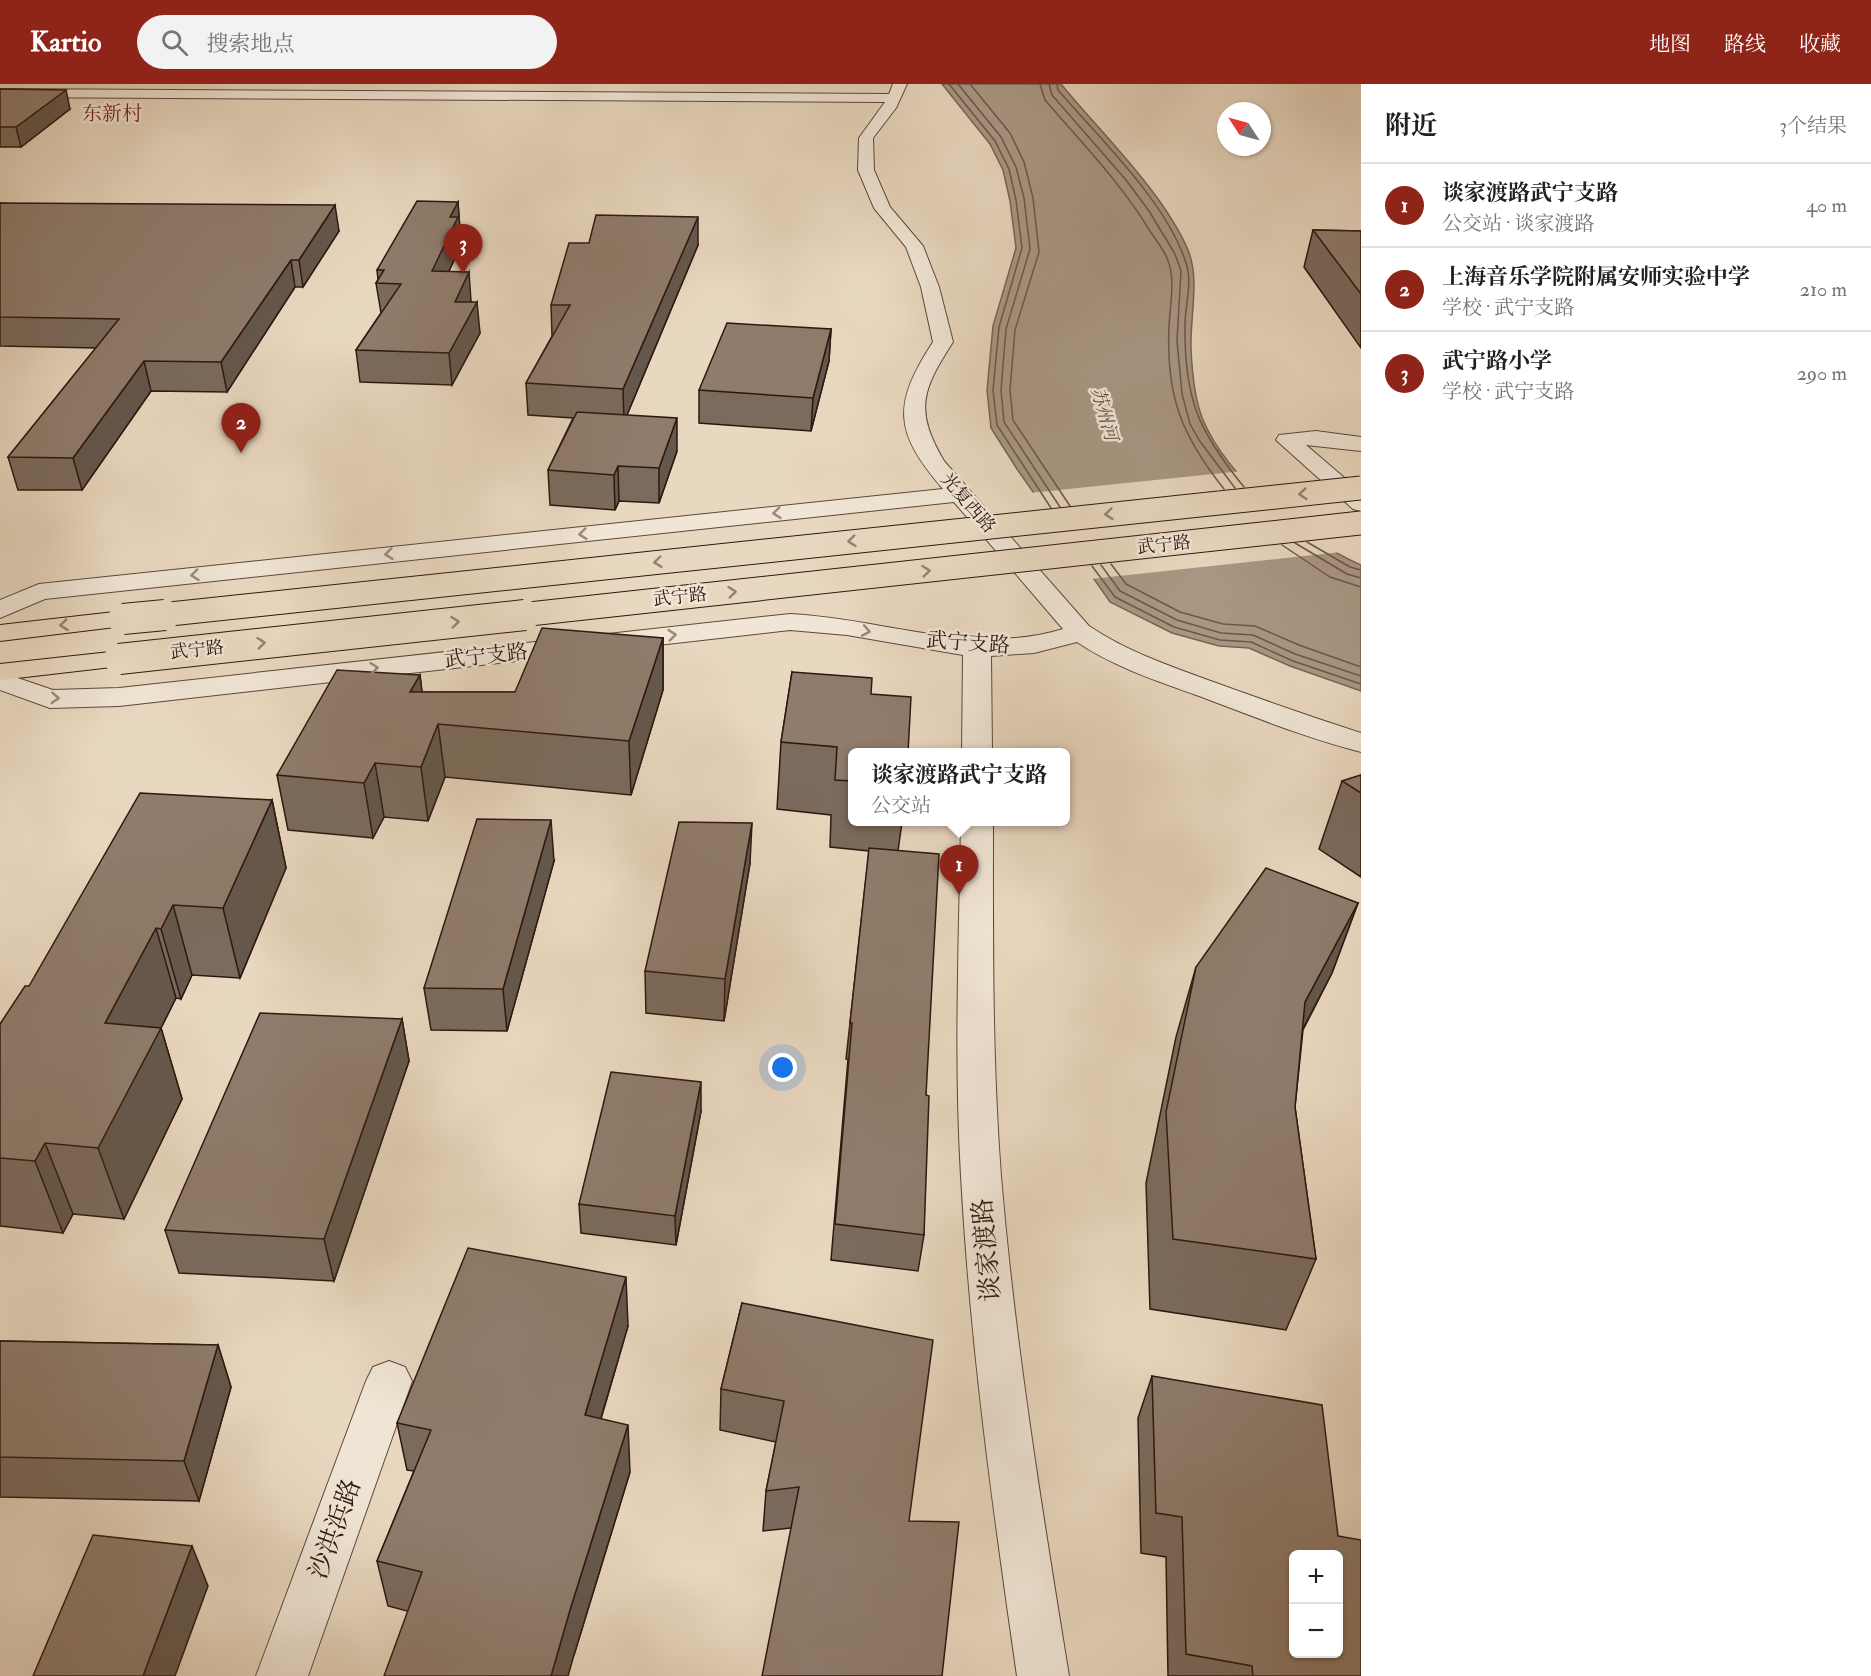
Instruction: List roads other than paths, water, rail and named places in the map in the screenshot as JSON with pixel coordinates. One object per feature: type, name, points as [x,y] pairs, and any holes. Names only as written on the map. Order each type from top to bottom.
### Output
[{"type":"main road","name":"武宁路","points":[[0,633],[1361,488]]},
{"type":"main road","name":"武宁路","points":[[0,672],[1361,523]]},
{"type":"street","points":[[0,93],[897,91]]},
{"type":"street","name":"光复西路","points":[[897,91],[889,108],[866,138],[866,170],[882,208],[914,246],[930,287],[943,342],[921,376],[916,396],[915,425],[934,464],[1080,632],[1105,649],[1264,711],[1361,743]]},
{"type":"street","points":[[1361,444],[1316,438],[1287,440],[1361,504]]},
{"type":"street","points":[[0,610],[39,592],[960,494]]},
{"type":"street","name":"武宁支路","points":[[0,680],[50,699],[119,697],[790,622],[834,626],[977,647],[1017,647],[1049,642],[1080,632]]},
{"type":"street","points":[[977,647],[977,748]]},
{"type":"street","name":"谈家渡路","points":[[977,826],[976,1053],[981,1174],[992,1312],[1043,1676]]},
{"type":"street","name":"沙洪浜路","points":[[282,1676],[389,1382]]},
{"type":"water","name":"苏州河","points":[[942,84],[1061,84],[1163,206],[1177,228],[1192,261],[1194,285],[1191,349],[1194,385],[1200,412],[1215,442],[1230,464],[1270,505],[1316,540],[1361,565],[1361,691],[1290,666],[1249,648],[1219,646],[1172,633],[1110,602],[1017,469],[991,428],[987,390],[993,326],[1016,248],[1010,201],[1003,170],[990,144]]},
{"type":"place","name":"武宁路小学","points":[[463,274]]},
{"type":"place","name":"上海音乐学院附属安师实验中学","points":[[241,453]]},
{"type":"place","name":"谈家渡路武宁支路","points":[[959,895]]},
{"type":"district","name":"东新村","points":[[112,113]]}]
